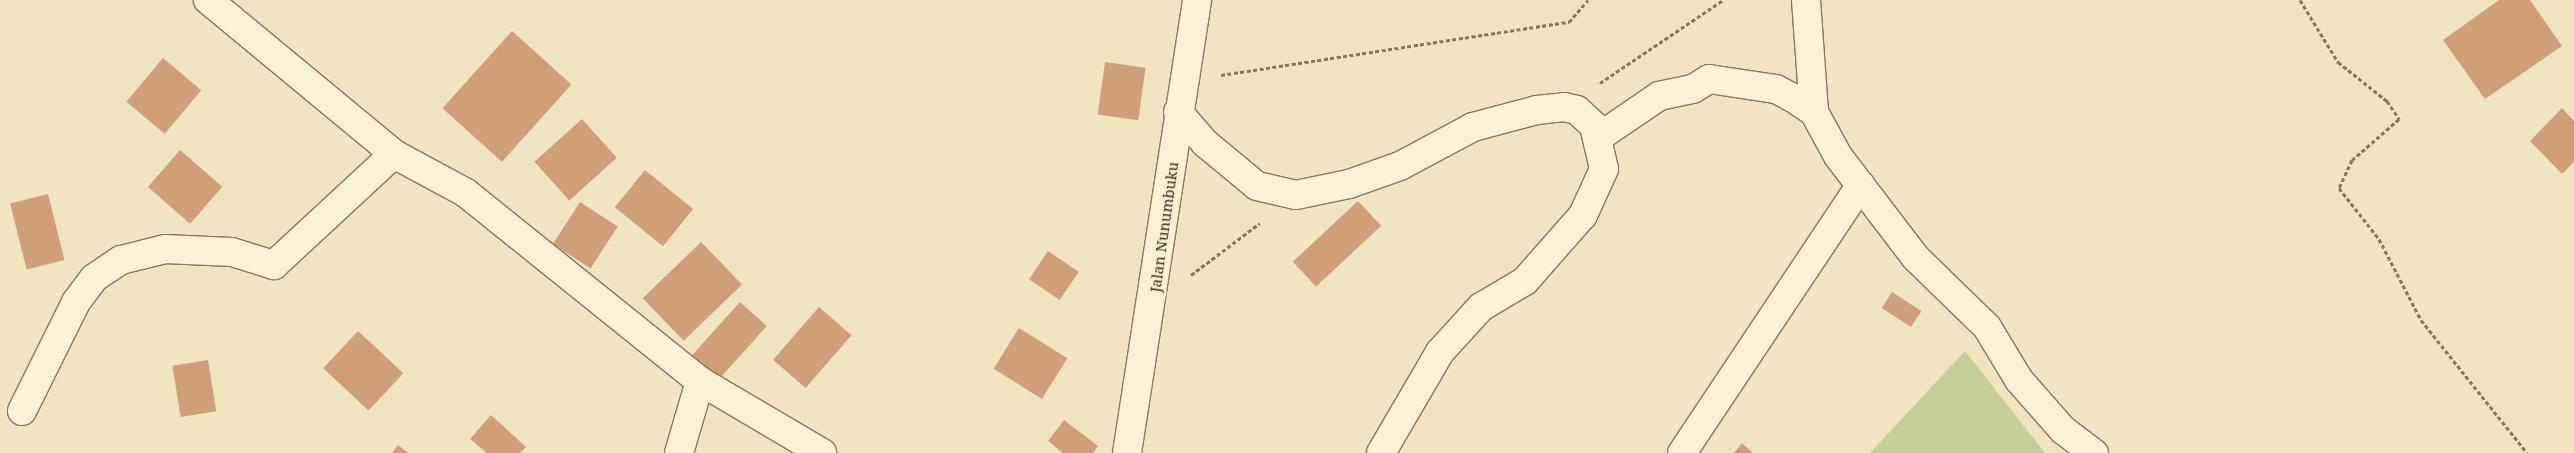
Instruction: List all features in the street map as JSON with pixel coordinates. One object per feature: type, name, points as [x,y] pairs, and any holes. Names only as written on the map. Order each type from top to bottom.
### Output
[{"type":"street","points":[[208,0],[394,154],[466,193],[700,381],[822,453]]},
{"type":"street","name":"Jalan Nunumbuku","points":[[1127,453],[1153,305],[1178,112],[1197,0]]},
{"type":"street","points":[[1806,0],[1814,112],[1838,156],[1916,258],[1987,327],[2018,380],[2063,430],[2094,453]]},
{"type":"street","points":[[1599,137],[1659,96],[1693,89],[1709,79],[1776,89],[1814,112]]},
{"type":"street","points":[[1178,112],[1205,143],[1257,186],[1296,195],[1349,184],[1400,166],[1473,127],[1564,107],[1586,117],[1599,137],[1604,169],[1582,215],[1525,282],[1481,307],[1440,352],[1381,453]]},
{"type":"street","points":[[22,411],[76,302],[94,278],[114,264],[140,254],[185,248],[259,257],[274,265],[394,154]]},
{"type":"street","points":[[1682,453],[1861,185]]},
{"type":"street","points":[[679,453],[700,381]]},
{"type":"path","points":[[1183,80],[1569,22],[1588,0]]},
{"type":"path","points":[[1564,107],[1723,0]]},
{"type":"path","points":[[2300,0],[2338,62],[2387,101],[2400,119],[2352,160],[2339,188],[2380,239],[2421,320],[2527,453]]},
{"type":"path","points":[[1153,305],[1296,195]]},
{"type":"green space","points":[[1965,351],[2045,453],[1870,453]]},
{"type":"building","points":[[2499,0],[2530,0],[2562,46],[2485,99],[2443,40]]},
{"type":"building","points":[[512,31],[571,85],[502,162],[442,108]]},
{"type":"building","points":[[163,58],[201,90],[165,134],[126,102]]},
{"type":"building","points":[[1105,62],[1146,68],[1138,120],[1098,114]]},
{"type":"building","points":[[2562,108],[2574,121],[2574,162],[2562,174],[2530,141]]},
{"type":"building","points":[[582,119],[617,158],[569,200],[534,162]]},
{"type":"building","points":[[180,150],[222,187],[190,224],[148,187]]},
{"type":"building","points":[[645,170],[693,209],[663,246],[615,207]]},
{"type":"building","points":[[48,194],[64,260],[27,269],[10,203]]},
{"type":"building","points":[[1358,201],[1381,226],[1316,287],[1293,262]]},
{"type":"building","points":[[580,202],[618,227],[591,268],[553,244]]},
{"type":"building","points":[[701,242],[742,284],[684,341],[643,298]]},
{"type":"building","points":[[1048,251],[1079,272],[1060,300],[1029,279]]},
{"type":"building","points":[[1892,292],[1921,311],[1911,327],[1882,308]]},
{"type":"building","points":[[740,302],[767,326],[717,382],[690,358]]},
{"type":"building","points":[[819,307],[851,335],[806,388],[773,360]]},
{"type":"building","points":[[1019,328],[1067,358],[1042,399],[994,369]]},
{"type":"building","points":[[358,331],[403,373],[369,411],[323,368]]},
{"type":"building","points":[[208,360],[216,411],[181,417],[172,366]]},
{"type":"building","points":[[491,415],[526,447],[520,453],[487,453],[470,439]]},
{"type":"building","points":[[1064,420],[1098,446],[1093,453],[1063,453],[1048,441]]},
{"type":"building","points":[[1742,443],[1753,453],[1734,453]]},
{"type":"building","points":[[398,445],[408,453],[392,453]]}]
